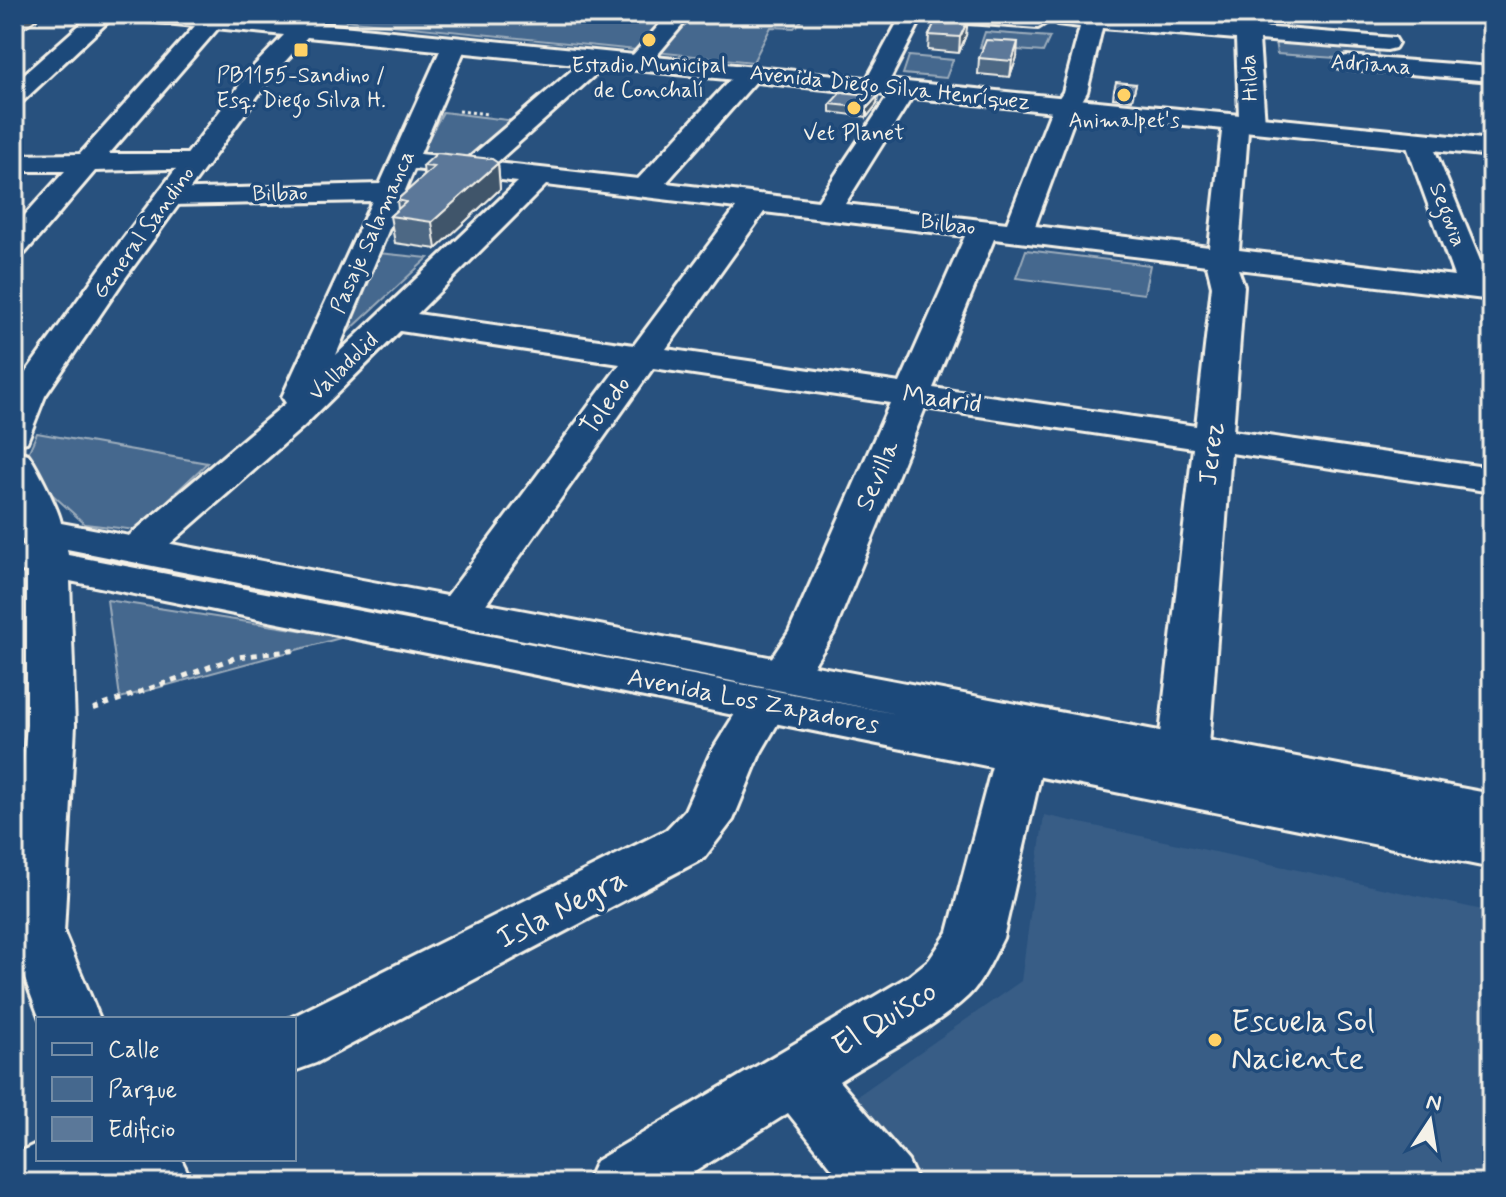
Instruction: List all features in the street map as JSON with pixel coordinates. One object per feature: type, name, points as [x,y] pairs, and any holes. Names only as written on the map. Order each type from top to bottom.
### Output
[{"type":"street","points":[[14,96],[105,14]]},
{"type":"street","name":"Avenida Diego Silva Henríquez","points":[[145,14],[1492,148]]},
{"type":"street","points":[[639,62],[681,14]]},
{"type":"street","points":[[875,86],[913,14]]},
{"type":"street","points":[[939,14],[1038,21]]},
{"type":"street","points":[[1379,14],[1390,55]]},
{"type":"street","points":[[1065,16],[1048,89],[1066,106]]},
{"type":"street","name":"Adriana","points":[[1065,16],[1248,44],[1390,55],[1492,74]]},
{"type":"street","points":[[1018,233],[1066,106],[1075,92],[1093,18]]},
{"type":"street","points":[[14,246],[212,21],[251,42],[261,56],[263,71]]},
{"type":"street","name":"General Sandino","points":[[14,434],[20,401],[263,71],[302,29]]},
{"type":"street","name":"Pasaje Salamanca","points":[[290,419],[455,44]]},
{"type":"street","name":"Hilda","points":[[1244,123],[1248,44]]},
{"type":"street","points":[[474,168],[599,59]]},
{"type":"street","points":[[1055,60],[1083,59]]},
{"type":"street","points":[[646,188],[749,74]]},
{"type":"street","points":[[827,210],[905,89]]},
{"type":"street","name":"Jerez","points":[[1181,769],[1228,286],[1222,272],[1244,123]]},
{"type":"street","name":"Segovia","points":[[1418,141],[1484,289]]},
{"type":"street","name":"Bilbao","points":[[404,160],[1484,289]]},
{"type":"street","points":[[14,163],[196,162]]},
{"type":"street","name":"Valladolid","points":[[139,549],[290,419],[540,176]]},
{"type":"street","name":"Bilbao","points":[[170,196],[390,192]]},
{"type":"street","name":"Toledo","points":[[458,611],[756,202]]},
{"type":"street","name":"Sevilla","points":[[775,689],[811,633],[983,229]]},
{"type":"street","name":"Madrid","points":[[392,320],[1492,480]]},
{"type":"street","points":[[14,462],[17,474],[39,512],[30,544],[51,725],[30,813],[21,925],[69,1017]]},
{"type":"street","name":"Avenida Los Zapadores","points":[[30,544],[1181,769],[1492,848]]},
{"type":"street","name":"Avenida Los Zapadores","points":[[30,544],[139,549],[458,611],[775,689],[1020,755],[1181,769],[1492,813]]},
{"type":"street","name":"Isla Negra","points":[[296,1044],[685,844],[707,820],[735,754],[775,689]]},
{"type":"street","name":"El Quisco","points":[[619,1183],[930,993],[950,977],[975,938],[1020,755]]},
{"type":"street","points":[[795,1075],[885,1183]]},
{"type":"street","points":[[24,1183],[67,1161]]},
{"type":"street","points":[[108,1183],[111,1161]]},
{"type":"street","points":[[140,1161],[160,1183]]},
{"type":"path","points":[[428,107],[529,119]]},
{"type":"path","points":[[51,725],[237,657],[314,649]]},
{"type":"shaded area","name":"Escuela Sol Naciente","points":[[1044,815],[1492,912],[1492,1183],[925,1183],[853,1099],[1021,981]]},
{"type":"green space","name":"Estadio Municipal de Conchalí","points":[[315,14],[832,14],[828,19],[805,17],[794,28],[771,27],[753,62],[313,17]]},
{"type":"green space","points":[[985,32],[1050,37],[1043,52],[980,47]]},
{"type":"green space","points":[[1275,41],[1377,48],[1381,61],[1277,54]]},
{"type":"green space","points":[[909,56],[953,60],[946,78],[903,74]]},
{"type":"green space","points":[[443,112],[515,121],[472,157],[421,152]]},
{"type":"green space","points":[[1026,250],[1150,265],[1144,294],[1016,278]]},
{"type":"green space","points":[[378,253],[428,258],[336,343]]},
{"type":"green space","points":[[37,433],[207,463],[136,530],[85,524],[22,467]]},
{"type":"green space","points":[[107,600],[344,637],[120,698]]},
{"type":"building","points":[[937,17],[968,20],[960,37],[929,35]]},
{"type":"building","points":[[986,40],[1018,42],[1012,61],[979,58]]},
{"type":"building","points":[[1116,82],[1136,84],[1134,92],[1114,90]]},
{"type":"building","points":[[841,92],[878,96],[867,108],[830,104]]},
{"type":"building","points":[[437,153],[492,159],[498,163],[432,222],[390,216],[406,202],[397,200],[434,167],[423,166]]},
{"type":"place","name":"Estadio Municipal de Conchalí","points":[[649,40]]},
{"type":"place","name":"PB1155-Sandino / Esq. Diego Silva H.","points":[[301,50]]},
{"type":"place","name":"Animalpet's","points":[[1124,95]]},
{"type":"place","name":"Vet Planet","points":[[854,108]]},
{"type":"place","name":"Escuela Sol Naciente","points":[[1215,1040]]}]
